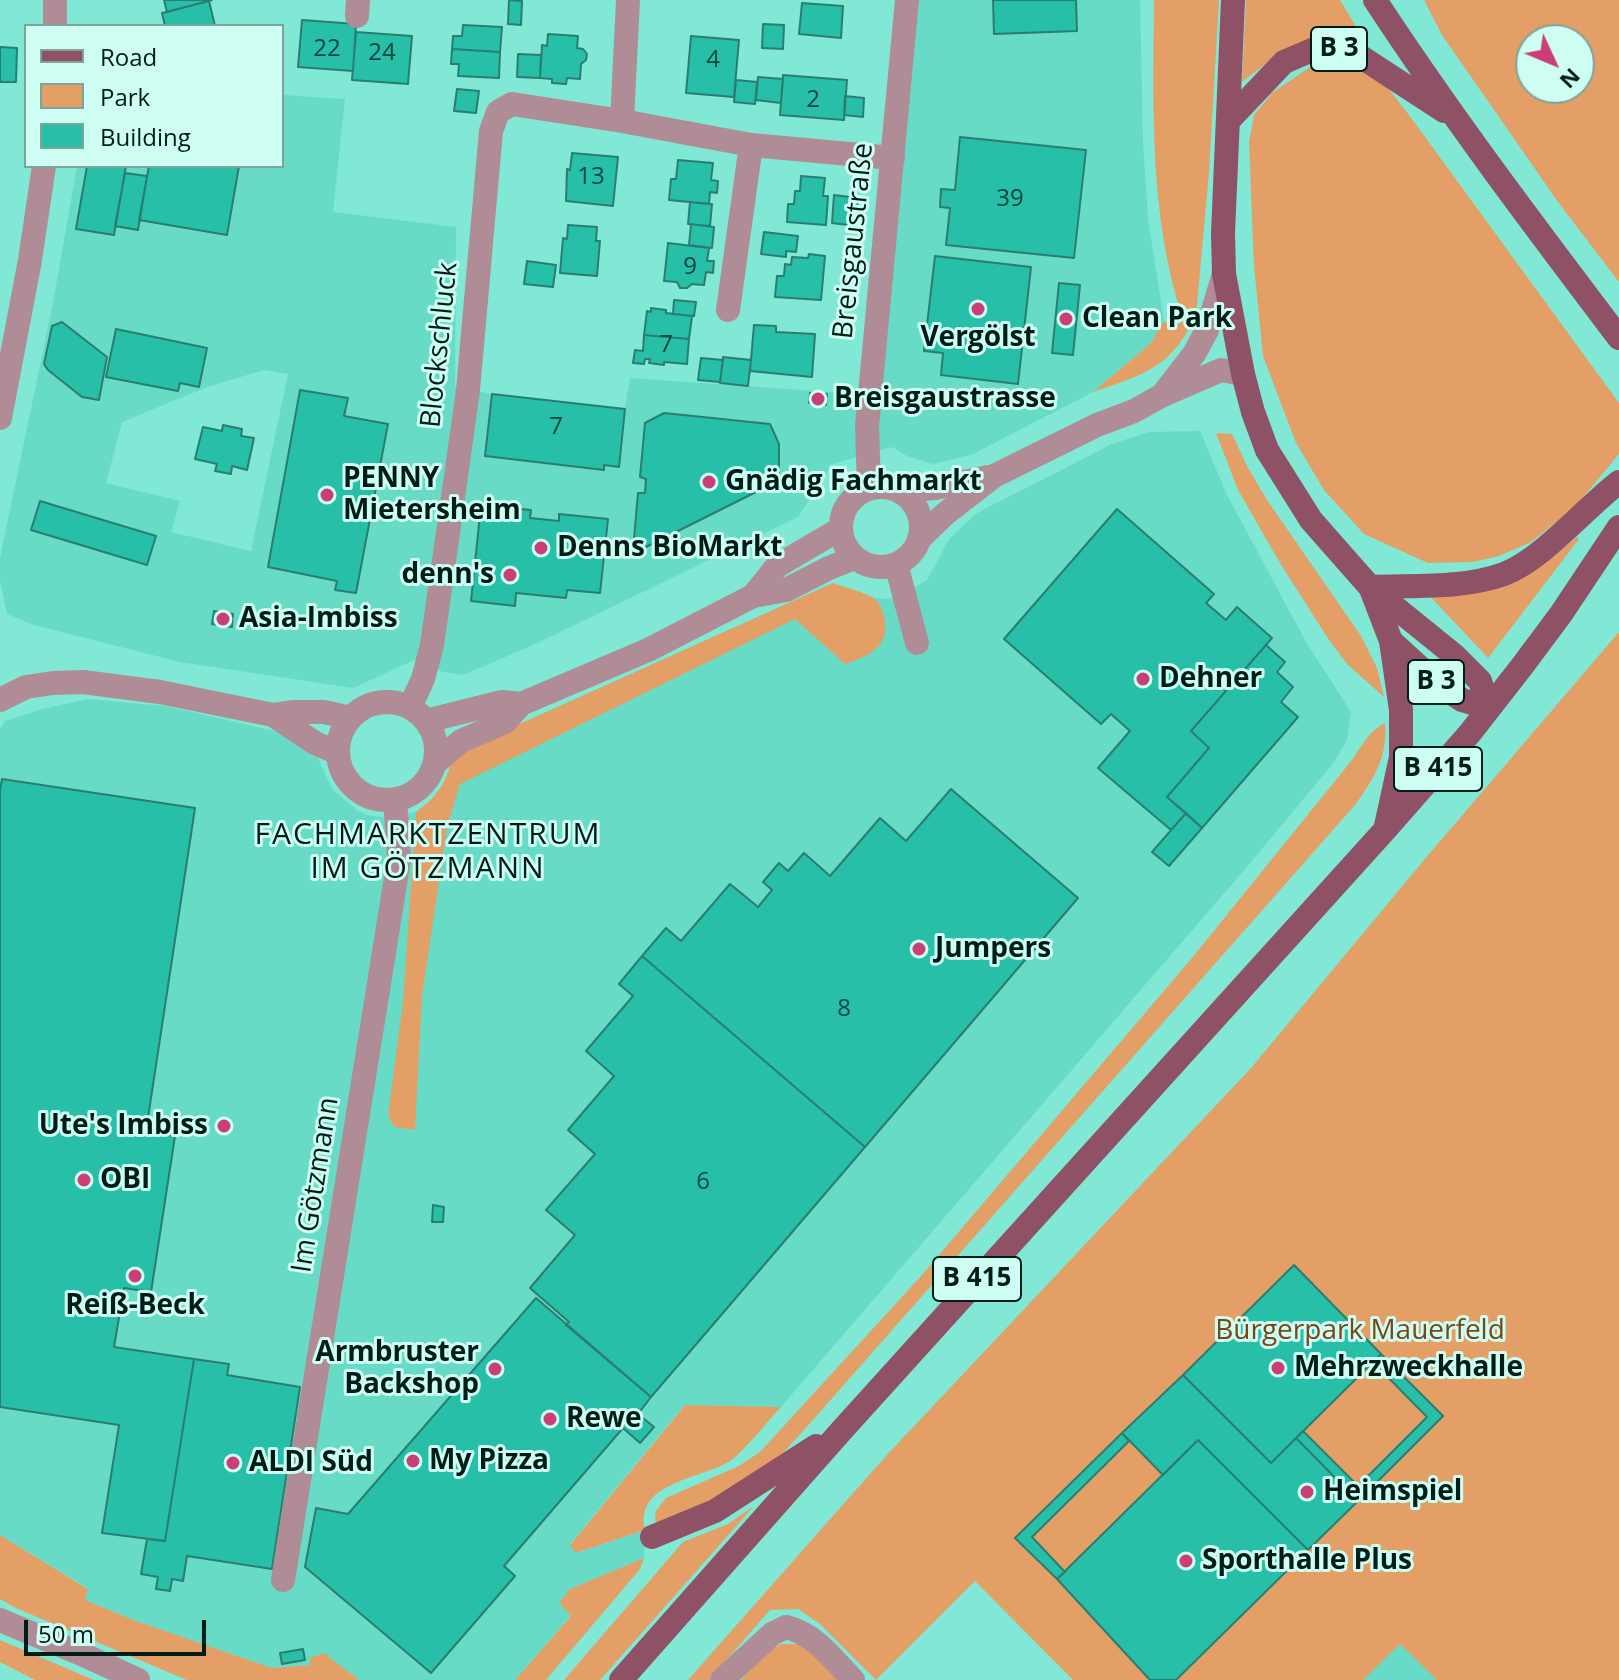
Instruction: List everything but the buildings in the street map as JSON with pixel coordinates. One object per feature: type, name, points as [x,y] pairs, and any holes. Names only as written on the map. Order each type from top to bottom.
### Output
[{"type":"main road","name":"B 3","points":[[1233,0],[1224,274],[1253,412],[1267,450],[1311,520],[1370,587],[1454,655],[1480,681],[1489,708]]},
{"type":"main road","name":"B 3","points":[[1375,0],[1422,72],[1614,331]]},
{"type":"main road","name":"B 3","points":[[1396,0],[1422,72]]},
{"type":"main road","name":"B 3","points":[[1228,121],[1284,62],[1312,50],[1332,48],[1352,51],[1456,119]]},
{"type":"main road","points":[[1370,587],[1474,582],[1506,573],[1551,543],[1619,482]]},
{"type":"main road","name":"B 415","points":[[621,1680],[1470,733],[1561,614],[1619,527]]},
{"type":"main road","name":"B 3","points":[[1370,587],[1391,641],[1401,710],[1401,757],[1385,830]]},
{"type":"main road","name":"B 3","points":[[1391,641],[1450,692],[1462,700],[1489,708]]},
{"type":"main road","points":[[652,1537],[715,1511],[842,1430]]},
{"type":"street","points":[[55,0],[55,24]]},
{"type":"street","points":[[622,121],[628,0]]},
{"type":"street","name":"Breisgaustraße","points":[[869,488],[867,426],[907,0]]},
{"type":"street","name":"Blockschluck","points":[[418,714],[432,645],[468,390],[491,131],[498,112],[512,104],[751,145],[893,158]]},
{"type":"street","points":[[728,310],[751,145]]},
{"type":"street","points":[[0,418],[5,372],[30,260],[44,168]]},
{"type":"street","name":"B 3","points":[[1134,411],[1161,396],[1194,354],[1207,330],[1224,274]]},
{"type":"street","points":[[1161,396],[1221,370],[1243,374]]},
{"type":"street","points":[[919,539],[945,514],[994,476],[1097,425],[1134,411],[1201,397],[1223,388],[1243,374]]},
{"type":"street","points":[[900,491],[935,488],[994,476]]},
{"type":"street","points":[[890,487],[900,491],[916,506],[920,516],[921,528],[914,550],[906,559],[885,568],[874,567],[854,558],[842,540],[840,529],[847,503],[869,488],[890,487]]},
{"type":"street","points":[[753,596],[777,566],[840,529]]},
{"type":"street","points":[[435,763],[461,741],[505,722],[521,704],[648,650],[753,596],[786,590],[854,558]]},
{"type":"street","points":[[896,564],[917,643]]},
{"type":"street","points":[[0,700],[26,687],[83,682],[148,690],[273,715],[324,712],[351,718]]},
{"type":"street","points":[[418,714],[502,702],[521,704]]},
{"type":"street","points":[[379,703],[395,703],[418,714],[433,734],[436,748],[435,763],[420,787],[409,795],[382,800],[356,789],[340,767],[338,753],[339,740],[351,718],[363,708],[379,703]]},
{"type":"street","points":[[273,715],[315,743],[338,753]]},
{"type":"street","name":"Im Götzmann","points":[[283,1580],[399,859],[395,799]]},
{"type":"street","points":[[0,1620],[138,1680]]},
{"type":"street","points":[[722,1680],[772,1634],[786,1627],[801,1631],[815,1641],[853,1680]]},
{"type":"shaded area","points":[[917,0],[1140,0],[1148,219],[1164,321],[1150,344],[1093,392],[971,455],[933,464],[907,456],[892,447],[829,465],[798,517],[531,646],[463,675],[443,672],[414,660],[353,688],[180,662],[34,625],[7,614],[0,581],[0,558],[53,303],[77,168],[284,168],[284,95],[345,99],[333,212],[456,227],[455,387],[625,409],[630,378],[873,395]],"holes":[[[264,370],[288,374],[251,551],[171,532],[180,501],[106,483],[122,422],[207,387]]]},
{"type":"shaded area","points":[[1200,431],[1227,495],[1306,642],[1351,712],[1347,740],[1335,761],[1252,861],[781,1407],[685,1405],[675,1416],[570,1544],[577,1553],[645,1530],[644,1558],[570,1589],[571,1615],[515,1680],[359,1680],[323,1653],[310,1665],[272,1668],[85,1600],[88,1588],[0,1535],[0,729],[5,721],[87,699],[166,706],[292,735],[315,752],[333,790],[358,811],[389,818],[416,812],[432,800],[448,778],[453,754],[833,583],[874,598],[888,599],[902,595],[927,580],[950,538],[977,513],[1112,444],[1149,432]]},
{"type":"shaded area","points":[[1347,1591],[1437,1680],[1260,1680]]},
{"type":"green space","points":[[1154,0],[1219,0],[1209,172],[1196,316],[1176,347],[1155,367],[1093,392],[1150,344],[1164,321],[1175,326],[1182,322],[1158,199]]},
{"type":"green space","points":[[1246,0],[1340,0],[1364,40],[1312,40],[1285,51],[1242,82]]},
{"type":"green space","points":[[1424,0],[1619,0],[1619,282],[1558,202],[1442,35]]},
{"type":"green space","points":[[1336,64],[1363,69],[1387,87],[1619,403],[1619,454],[1575,507],[1531,542],[1499,556],[1473,562],[1428,563],[1364,534],[1324,490],[1296,443],[1263,356],[1254,266],[1249,142],[1254,115],[1272,93],[1310,67]]},
{"type":"green space","points":[[1216,433],[1232,434],[1267,500],[1361,636],[1377,668],[1384,697],[1348,665],[1280,563],[1238,490]]},
{"type":"green space","points":[[1577,537],[1579,539],[1488,658],[1426,592],[1512,581],[1540,567]]},
{"type":"green space","points":[[833,583],[872,597],[881,606],[885,622],[883,639],[868,655],[845,664],[795,619],[460,784],[447,827],[422,996],[415,1130],[394,1127],[388,1115],[403,1002],[416,812],[441,787],[453,754]]},
{"type":"green space","name":"Bürgerpark Mauerfeld","points":[[1619,632],[1619,1680],[1437,1680],[1400,1644],[1363,1680],[1073,1680],[975,1581],[876,1680],[820,1624],[798,1609],[770,1610],[709,1680],[688,1680],[885,1457],[1252,1067]]},
{"type":"green space","points":[[1385,723],[1382,757],[1355,805],[804,1430],[772,1465],[751,1482],[656,1525],[655,1512],[666,1498],[739,1466],[760,1452],[922,1275],[1192,958],[1370,734]]},
{"type":"green space","points":[[685,1405],[781,1407],[734,1458],[661,1491],[650,1501],[644,1513],[645,1530],[576,1553],[570,1545]]},
{"type":"green space","points":[[754,1506],[600,1680],[564,1680],[683,1542],[728,1524]]},
{"type":"green space","points":[[0,1535],[88,1589],[85,1600],[136,1621],[272,1668],[310,1665],[310,1658],[324,1653],[359,1680],[187,1680],[0,1599]]},
{"type":"green space","points":[[644,1558],[640,1569],[546,1680],[515,1680],[571,1616],[559,1603],[570,1589]]},
{"type":"green space","points":[[0,1640],[94,1680],[35,1680],[0,1662]]},
{"type":"green space","points":[[781,1644],[803,1644],[840,1680],[741,1680],[766,1653]]},
{"type":"place","name":"Vergölst","points":[[978,309]]},
{"type":"place","name":"Clean Park","points":[[1066,319]]},
{"type":"place","name":"Breisgaustrasse","points":[[818,399]]},
{"type":"place","name":"Gnädig Fachmarkt","points":[[709,482]]},
{"type":"place","name":"PENNY Mietersheim","points":[[327,495]]},
{"type":"place","name":"Denns BioMarkt","points":[[541,548]]},
{"type":"place","name":"denn's","points":[[510,575]]},
{"type":"place","name":"Asia-Imbiss","points":[[223,619]]},
{"type":"place","name":"Dehner","points":[[1143,679]]},
{"type":"place","name":"Jumpers","points":[[919,949]]},
{"type":"place","name":"Ute's Imbiss","points":[[224,1126]]},
{"type":"place","name":"OBI","points":[[84,1180]]},
{"type":"place","name":"Reiß-Beck","points":[[135,1276]]},
{"type":"place","name":"Mehrzweckhalle","points":[[1278,1368]]},
{"type":"place","name":"Armbruster Backshop","points":[[495,1369]]},
{"type":"place","name":"Rewe","points":[[550,1419]]},
{"type":"place","name":"My Pizza","points":[[413,1461]]},
{"type":"place","name":"ALDI Süd","points":[[233,1463]]},
{"type":"place","name":"Heimspiel","points":[[1307,1492]]},
{"type":"place","name":"Sporthalle Plus","points":[[1186,1561]]},
{"type":"district","name":"FACHMARKTZENTRUM IM GÖTZMANN","points":[[428,852]]}]
